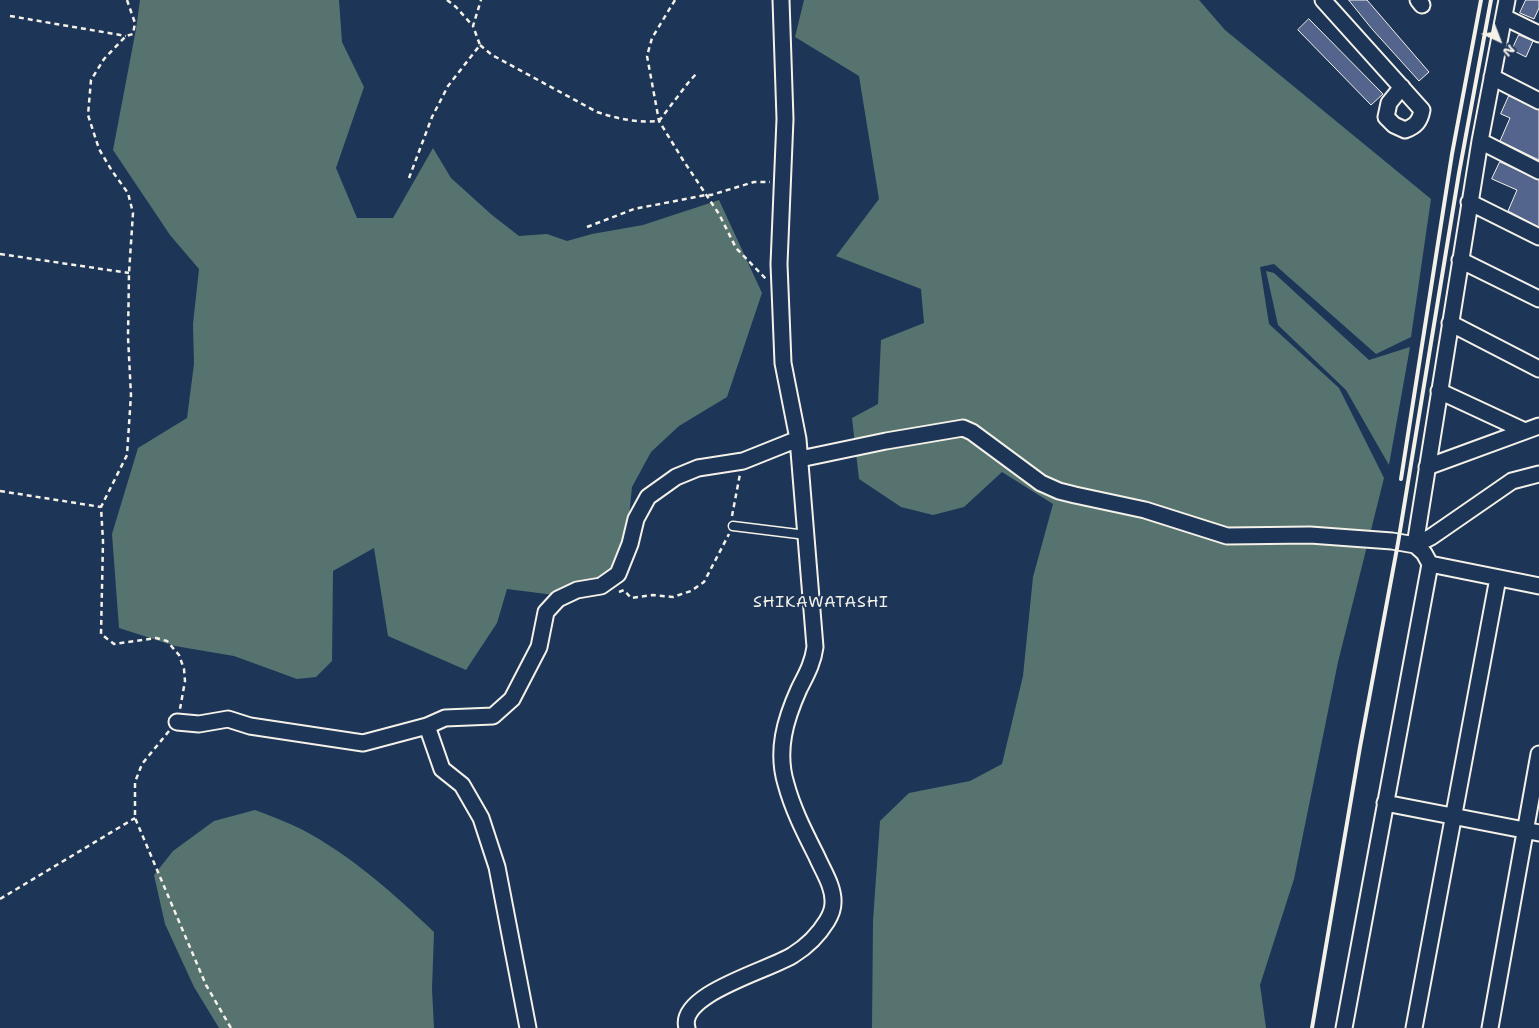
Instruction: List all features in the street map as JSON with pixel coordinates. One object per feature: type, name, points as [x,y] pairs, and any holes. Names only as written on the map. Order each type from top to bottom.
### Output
[{"type":"street","points":[[686,1028],[686,1015],[705,996],[792,955],[820,932],[829,917],[833,904],[831,888],[792,805],[785,782],[781,755],[783,734],[789,710],[814,659],[814,653],[798,439],[783,363],[779,264],[785,119],[781,0]]},
{"type":"street","points":[[1324,0],[1402,87]]},
{"type":"street","points":[[1418,0],[1422,5],[1423,0]]},
{"type":"street","points":[[1415,545],[1469,202],[1507,0]]},
{"type":"street","points":[[1504,17],[1539,34]]},
{"type":"street","points":[[1492,77],[1539,100]]},
{"type":"street","points":[[1480,140],[1539,171]]},
{"type":"street","points":[[1469,202],[1539,237]]},
{"type":"street","points":[[1460,260],[1539,299]]},
{"type":"street","points":[[1450,323],[1539,369]]},
{"type":"street","points":[[1439,391],[1532,429]]},
{"type":"street","points":[[800,459],[953,428],[963,428],[972,432],[1041,483],[1059,491],[1145,510],[1227,536],[1310,535],[1392,541],[1415,545],[1424,553],[1430,564],[1344,1028]]},
{"type":"street","points":[[1427,467],[1532,429]]},
{"type":"street","points":[[177,722],[199,724],[228,719],[250,726],[363,743],[427,726],[445,718],[493,716],[512,699],[539,647],[546,612],[558,599],[577,590],[601,586],[618,574],[630,544],[636,519],[648,497],[676,476],[698,468],[743,461],[798,439]]},
{"type":"street","points":[[1415,545],[1431,537],[1512,481],[1539,474]]},
{"type":"street","points":[[1430,564],[1539,586]]},
{"type":"street","points":[[1414,1028],[1498,578]]},
{"type":"street","points":[[427,726],[442,769],[462,785],[480,818],[497,867],[528,1028]]},
{"type":"street","points":[[1490,1028],[1532,832],[1539,754]]},
{"type":"street","points":[[1386,803],[1532,832]]},
{"type":"lane","points":[[733,526],[806,535]]},
{"type":"path","points":[[10,16],[126,36],[133,34],[135,23],[127,0]]},
{"type":"path","points":[[447,0],[473,26],[480,45],[492,55],[597,112],[612,117],[644,122],[659,121],[696,74]]},
{"type":"path","points":[[473,26],[481,0]]},
{"type":"path","points":[[674,0],[652,38],[647,56],[659,121],[719,214],[736,248],[780,293]]},
{"type":"path","points":[[126,36],[104,60],[91,80],[88,115],[98,148],[128,193],[133,213],[129,273],[128,337],[131,395],[127,455],[101,507],[103,541],[101,634],[114,644],[156,638],[167,641],[179,655],[185,681],[177,722],[142,764],[135,782],[135,818],[206,985],[230,1028]]},
{"type":"path","points":[[409,178],[432,117],[448,86],[480,45]]},
{"type":"path","points":[[588,228],[634,209],[706,195],[711,196],[754,182],[773,182],[781,185]]},
{"type":"path","points":[[0,254],[129,273]]},
{"type":"path","points":[[614,593],[624,590],[631,598],[653,595],[672,597],[691,591],[704,582],[733,526],[731,523],[732,508],[743,461]]},
{"type":"path","points":[[0,491],[101,507]]},
{"type":"path","points":[[0,900],[135,818]]},
{"type":"green space","points":[[140,0],[339,0],[342,42],[364,87],[336,168],[357,218],[393,218],[433,148],[451,178],[492,215],[519,236],[547,234],[567,241],[592,234],[643,225],[719,200],[762,293],[727,397],[679,426],[651,452],[632,487],[626,546],[608,590],[578,598],[507,589],[497,623],[466,670],[388,636],[374,548],[333,571],[332,661],[316,677],[297,679],[234,656],[175,646],[119,628],[112,534],[138,448],[187,418],[194,364],[193,324],[199,269],[170,235],[113,150]]},
{"type":"green space","points":[[804,0],[1199,0],[1225,30],[1431,199],[1411,337],[1376,354],[1274,264],[1260,267],[1269,324],[1339,388],[1384,478],[1338,662],[1294,879],[1260,985],[1266,1028],[872,1028],[873,921],[880,821],[909,793],[970,781],[1002,764],[1023,676],[1033,577],[1053,504],[1002,472],[964,507],[933,515],[901,507],[859,479],[852,418],[878,404],[881,340],[924,323],[921,289],[836,256],[879,199],[859,76],[795,37]]},
{"type":"green space","points":[[1266,271],[1274,273],[1369,360],[1410,347],[1389,465],[1346,390],[1278,325]]},
{"type":"green space","points":[[255,810],[301,829],[355,863],[434,932],[432,989],[434,1028],[219,1028],[194,987],[165,924],[154,875],[173,851],[214,821]]},
{"type":"building","points":[[1349,0],[1367,0],[1429,72],[1419,81],[1372,29]]},
{"type":"building","points":[[1526,0],[1539,0],[1539,8],[1534,19],[1520,13]]},
{"type":"building","points":[[1309,19],[1383,94],[1371,105],[1298,30]]},
{"type":"building","points":[[1519,35],[1533,41],[1526,57],[1512,50]]},
{"type":"building","points":[[1509,96],[1539,110],[1539,160],[1500,141],[1510,118],[1501,114]]},
{"type":"building","points":[[1500,162],[1539,180],[1539,227],[1508,211],[1517,190],[1492,179]]},
{"type":"railway","points":[[1401,479],[1452,154],[1481,0]]},
{"type":"railway","points":[[1312,1028],[1360,747],[1398,543],[1459,173],[1491,0]]},
{"type":"district","name":"SHIKAWATASHI","points":[[821,603]]}]
